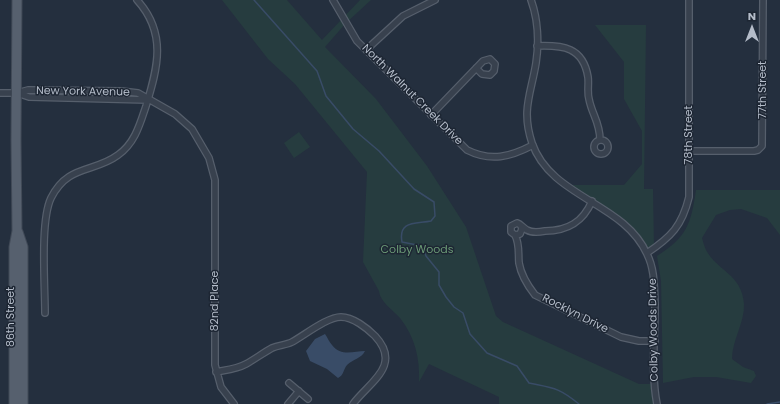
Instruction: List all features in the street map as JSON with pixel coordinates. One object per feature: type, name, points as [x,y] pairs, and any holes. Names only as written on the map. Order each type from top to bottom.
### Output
[{"type":"main road","name":"86th Street","points":[[14,404],[14,247],[18,231],[16,140],[17,0]]},
{"type":"main road","name":"86th Street","points":[[18,231],[23,247],[23,404]]},
{"type":"street","points":[[45,313],[45,225],[48,207],[61,184],[74,173],[111,160],[131,142],[140,125],[157,68],[158,48],[153,27],[137,0]]},
{"type":"street","name":"North Walnut Creek Drive","points":[[333,0],[352,34],[366,50],[460,143],[476,154],[500,158],[518,153],[533,145]]},
{"type":"street","points":[[366,50],[403,16],[435,0]]},
{"type":"street","name":"Colby Woods Drive","points":[[531,0],[536,20],[537,46],[534,74],[527,98],[526,113],[528,131],[533,145],[550,171],[565,184],[619,219],[632,231],[647,253],[654,279],[656,404]]},
{"type":"street","name":"78th Street","points":[[647,253],[672,235],[686,210],[689,197],[689,0]]},
{"type":"street","name":"77th Street","points":[[689,151],[754,151],[760,149],[763,142],[763,0]]},
{"type":"street","points":[[537,46],[564,47],[573,52],[583,62],[588,79],[589,99],[599,125],[600,140]]},
{"type":"street","points":[[431,114],[476,68]]},
{"type":"street","name":"New York Avenue","points":[[0,93],[17,93],[29,97],[147,100],[175,114],[199,138],[209,158],[216,192]]},
{"type":"street","name":"82nd Place","points":[[216,192],[216,372],[223,391],[234,404]]},
{"type":"street","points":[[521,226],[521,233],[515,235],[511,232],[511,226],[517,223],[527,230],[537,232],[563,230],[571,227],[580,220],[592,201]]},
{"type":"street","name":"Rocklyn Drive","points":[[515,235],[519,243],[519,265],[529,287],[536,295],[621,338],[639,341],[655,341]]},
{"type":"street","points":[[216,372],[241,366],[272,348],[292,342],[333,319],[342,317],[351,319],[366,328],[377,338],[384,352],[385,358],[383,371],[376,381],[353,404]]},
{"type":"street","points":[[289,383],[308,399]]},
{"type":"street","points":[[288,404],[299,391]]},
{"type":"green space","name":"Colby Woods","points":[[222,0],[287,0],[322,40],[360,0],[371,0],[346,23],[325,47],[376,99],[427,166],[466,227],[496,316],[503,322],[639,384],[655,384],[655,404],[499,404],[499,397],[429,364],[419,382],[419,365],[413,340],[400,318],[382,299],[363,262],[367,172],[295,84],[268,59]]},
{"type":"green space","points":[[595,25],[646,25],[644,189],[653,189],[654,248],[647,253],[632,231],[565,185],[624,185],[642,164],[642,131],[624,99],[624,62]]},
{"type":"green space","points":[[299,132],[310,147],[294,158],[284,143]]},
{"type":"green space","points":[[696,190],[780,190],[780,235],[767,218],[741,209],[730,210],[716,215],[702,238],[705,248],[711,257],[734,279],[742,294],[744,304],[743,318],[734,345],[732,359],[743,367],[754,371],[756,376],[751,383],[716,377],[694,377],[663,383],[661,281],[657,256],[675,242],[686,229],[692,212]]},
{"type":"water","points":[[325,334],[331,344],[339,351],[365,351],[361,356],[347,365],[338,378],[327,369],[310,361],[306,351],[315,339]]},
{"type":"waterway","points":[[254,0],[317,71],[326,96],[353,129],[379,151],[414,189],[434,202],[435,216],[431,221],[414,223],[405,226],[401,235],[402,242],[422,246],[426,256],[439,272],[439,285],[446,297],[454,307],[463,313],[470,334],[487,353],[517,366],[529,383],[560,391],[579,404]]},
{"type":"waterway","points":[[767,404],[780,402]]}]
